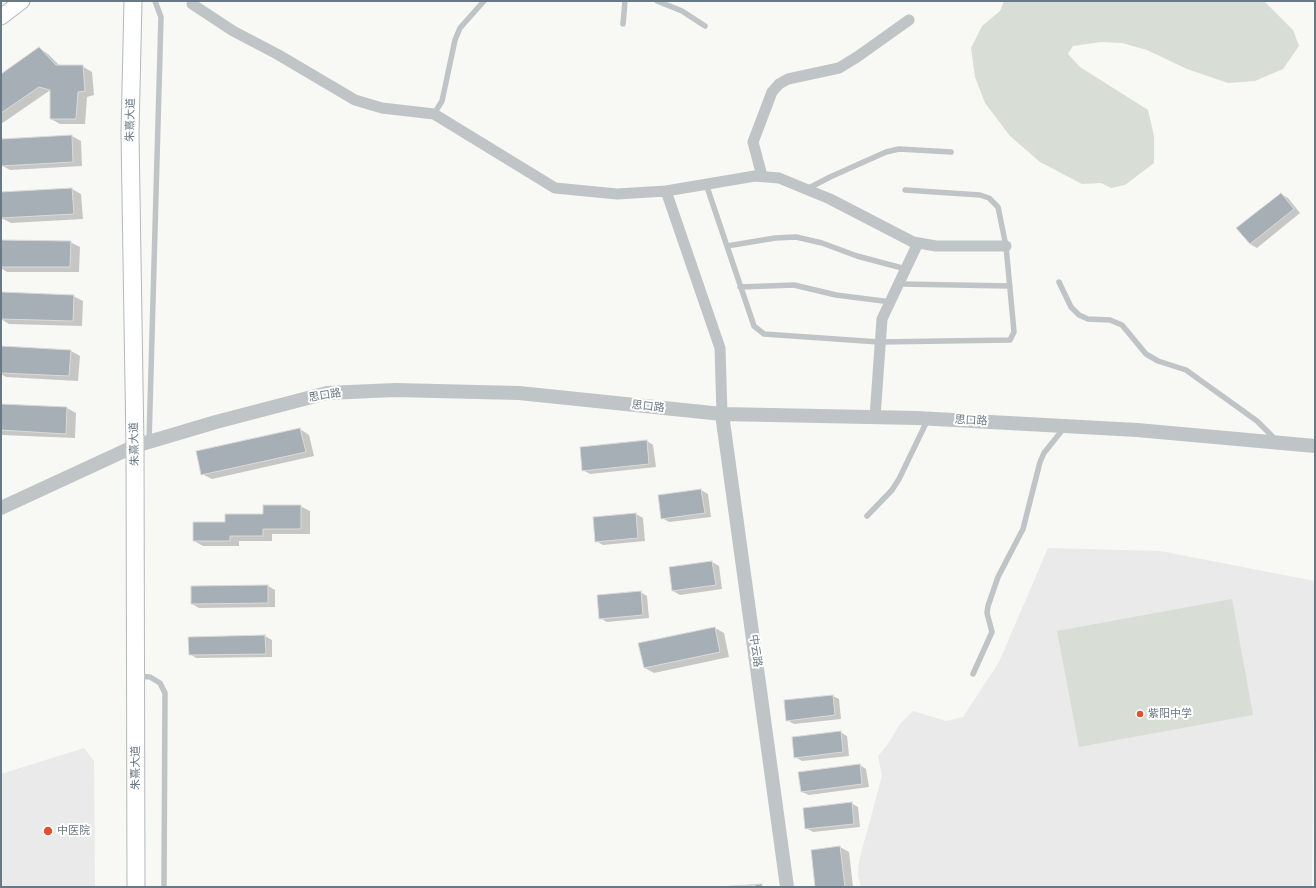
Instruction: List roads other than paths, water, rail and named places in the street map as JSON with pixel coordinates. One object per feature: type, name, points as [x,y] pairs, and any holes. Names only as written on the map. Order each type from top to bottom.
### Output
[{"type":"main road","points":[[1,17],[22,1]]},
{"type":"main road","name":"朱熹大道","points":[[133,1],[130,133],[142,444],[135,676],[136,887]]},
{"type":"street","points":[[192,4],[233,31],[277,54],[355,100],[382,108],[434,114],[555,188],[617,194],[666,191],[755,176],[779,178],[830,200],[912,242],[936,246],[1006,246]]},
{"type":"street","points":[[762,176],[753,142],[772,92],[779,84],[788,79],[839,68],[858,57],[909,20]]},
{"type":"street","points":[[666,191],[720,348],[722,414]]},
{"type":"street","points":[[876,417],[879,342],[882,319],[900,284],[918,243]]},
{"type":"street","name":"思口路","points":[[1,508],[142,444],[216,422],[327,393],[380,391],[519,393],[722,414],[876,417],[1066,426],[1136,430],[1279,444],[1315,446]]},
{"type":"street","name":"中云路","points":[[722,414],[787,887]]},
{"type":"lane","points":[[142,444],[161,17],[155,1]]},
{"type":"lane","points":[[434,114],[442,100],[455,40],[460,28],[484,1]]},
{"type":"lane","points":[[623,24],[625,1]]},
{"type":"lane","points":[[657,1],[682,11],[705,26]]},
{"type":"lane","points":[[807,190],[830,177],[886,152],[899,149],[952,152]]},
{"type":"lane","points":[[706,184],[754,326],[764,334],[879,342],[1010,340],[1014,332],[1010,286],[1006,246],[998,207],[989,198],[905,190]]},
{"type":"lane","points":[[727,246],[775,238],[796,237],[822,243],[857,256],[907,269]]},
{"type":"lane","points":[[1059,282],[1071,307],[1079,315],[1088,319],[1110,320],[1122,325],[1146,354],[1158,361],[1186,370],[1257,421],[1279,444]]},
{"type":"lane","points":[[900,284],[1010,286]]},
{"type":"lane","points":[[740,287],[794,285],[836,295],[891,302]]},
{"type":"lane","points":[[867,516],[892,490],[899,479],[928,419]]},
{"type":"lane","points":[[973,674],[992,632],[987,613],[988,606],[998,577],[1023,529],[1040,462],[1044,453],[1066,426]]},
{"type":"lane","points":[[135,676],[150,677],[160,683],[165,693],[164,887]]},
{"type":"place","name":"紫阳中学","points":[[1140,714]]},
{"type":"place","name":"中医院","points":[[48,831]]}]
